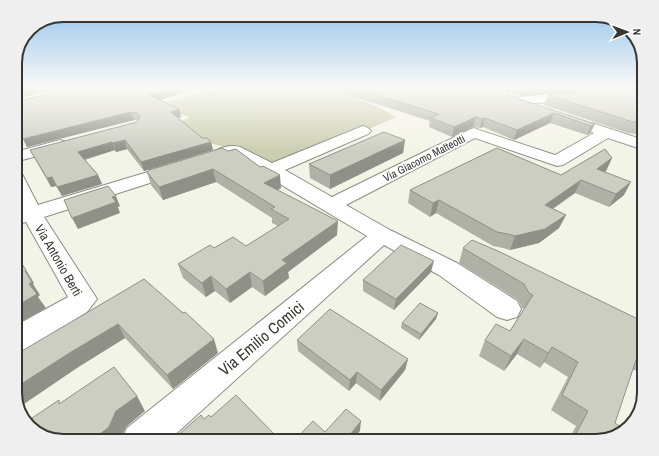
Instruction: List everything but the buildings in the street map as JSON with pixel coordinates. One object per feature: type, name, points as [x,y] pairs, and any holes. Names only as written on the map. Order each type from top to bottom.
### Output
[{"type":"street","points":[[543,109],[550,112]]},
{"type":"street","points":[[578,122],[637,143]]},
{"type":"street","points":[[271,170],[363,131]]},
{"type":"street","name":"Via Giacomo Matteotti","points":[[331,205],[474,133],[557,161],[576,148],[590,143],[606,132]]},
{"type":"street","points":[[22,155],[74,141]]},
{"type":"street","points":[[24,217],[234,150],[382,235],[448,269],[507,309]]},
{"type":"street","name":"Via Antonio Berti","points":[[22,337],[77,305],[83,299],[24,217]]},
{"type":"street","name":"Via Emilio Comici","points":[[148,434],[382,235]]},
{"type":"green space","points":[[163,109],[382,109],[396,117],[327,148],[276,166],[238,145],[228,148],[163,130],[190,117]]}]
